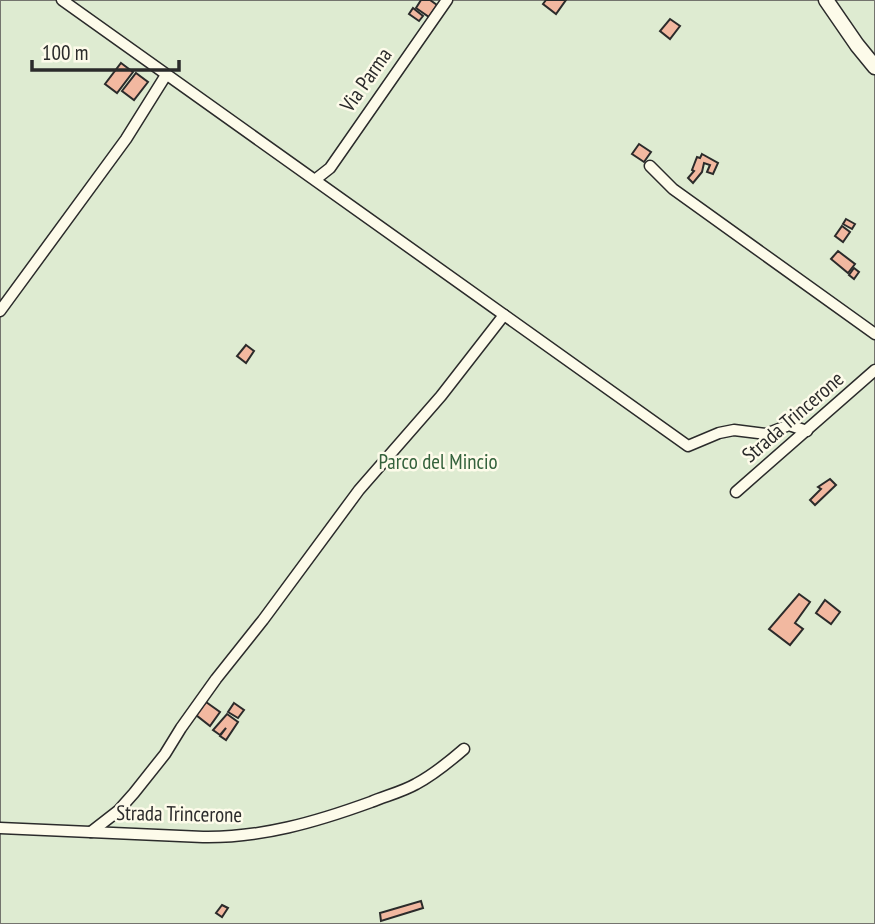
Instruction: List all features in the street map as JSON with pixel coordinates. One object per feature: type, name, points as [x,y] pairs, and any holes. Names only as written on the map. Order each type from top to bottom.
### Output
[{"type":"main road","points":[[826,0],[875,67]]},
{"type":"street","points":[[62,0],[688,446],[734,430],[766,434],[789,425],[807,431]]},
{"type":"street","name":"Via Parma","points":[[316,179],[330,168],[447,0]]},
{"type":"street","points":[[0,311],[126,139],[166,75]]},
{"type":"street","points":[[650,166],[673,189],[875,334]]},
{"type":"street","points":[[91,832],[118,811],[134,793],[165,754],[216,679],[359,490],[441,396],[504,315]]},
{"type":"street","name":"Strada Trincerone","points":[[736,492],[875,370]]},
{"type":"street","name":"Strada Trincerone","points":[[0,828],[231,837],[296,826],[343,812],[414,785],[464,749]]},
{"type":"green space","name":"Parco del Mincio","points":[[0,0],[875,0],[875,924],[0,924]]},
{"type":"building","points":[[421,0],[430,0],[437,5],[429,17],[416,8]]},
{"type":"building","points":[[546,0],[566,0],[556,14],[543,4]]},
{"type":"building","points":[[413,8],[423,16],[419,21],[409,14]]},
{"type":"building","points":[[670,19],[680,26],[670,39],[660,31]]},
{"type":"building","points":[[121,63],[133,72],[117,93],[105,84]]},
{"type":"building","points":[[136,73],[148,82],[134,100],[122,91]]},
{"type":"building","points":[[639,144],[651,152],[644,162],[632,154]]},
{"type":"building","points":[[702,154],[718,163],[713,174],[707,172],[710,165],[704,163],[702,172],[693,183],[688,178],[694,171],[692,170],[697,157],[700,158]]},
{"type":"building","points":[[846,219],[855,224],[852,229],[843,224]]},
{"type":"building","points":[[842,226],[850,232],[843,242],[835,236]]},
{"type":"building","points":[[838,251],[855,264],[848,273],[831,259]]},
{"type":"building","points":[[854,268],[859,272],[854,279],[849,275]]},
{"type":"building","points":[[246,345],[254,351],[246,363],[237,356]]},
{"type":"building","points":[[830,479],[836,485],[815,505],[810,500],[821,489],[818,487]]},
{"type":"building","points":[[799,594],[810,602],[795,623],[803,629],[790,645],[769,629]]},
{"type":"building","points":[[825,600],[840,612],[831,624],[816,613]]},
{"type":"building","points":[[206,702],[220,712],[210,726],[196,715]]},
{"type":"building","points":[[234,703],[244,710],[238,718],[228,712]]},
{"type":"building","points":[[227,714],[238,722],[226,740],[220,736],[226,728],[220,735],[213,730]]},
{"type":"building","points":[[421,901],[423,908],[381,921],[380,913]]},
{"type":"building","points":[[222,905],[228,908],[222,917],[216,913]]}]
